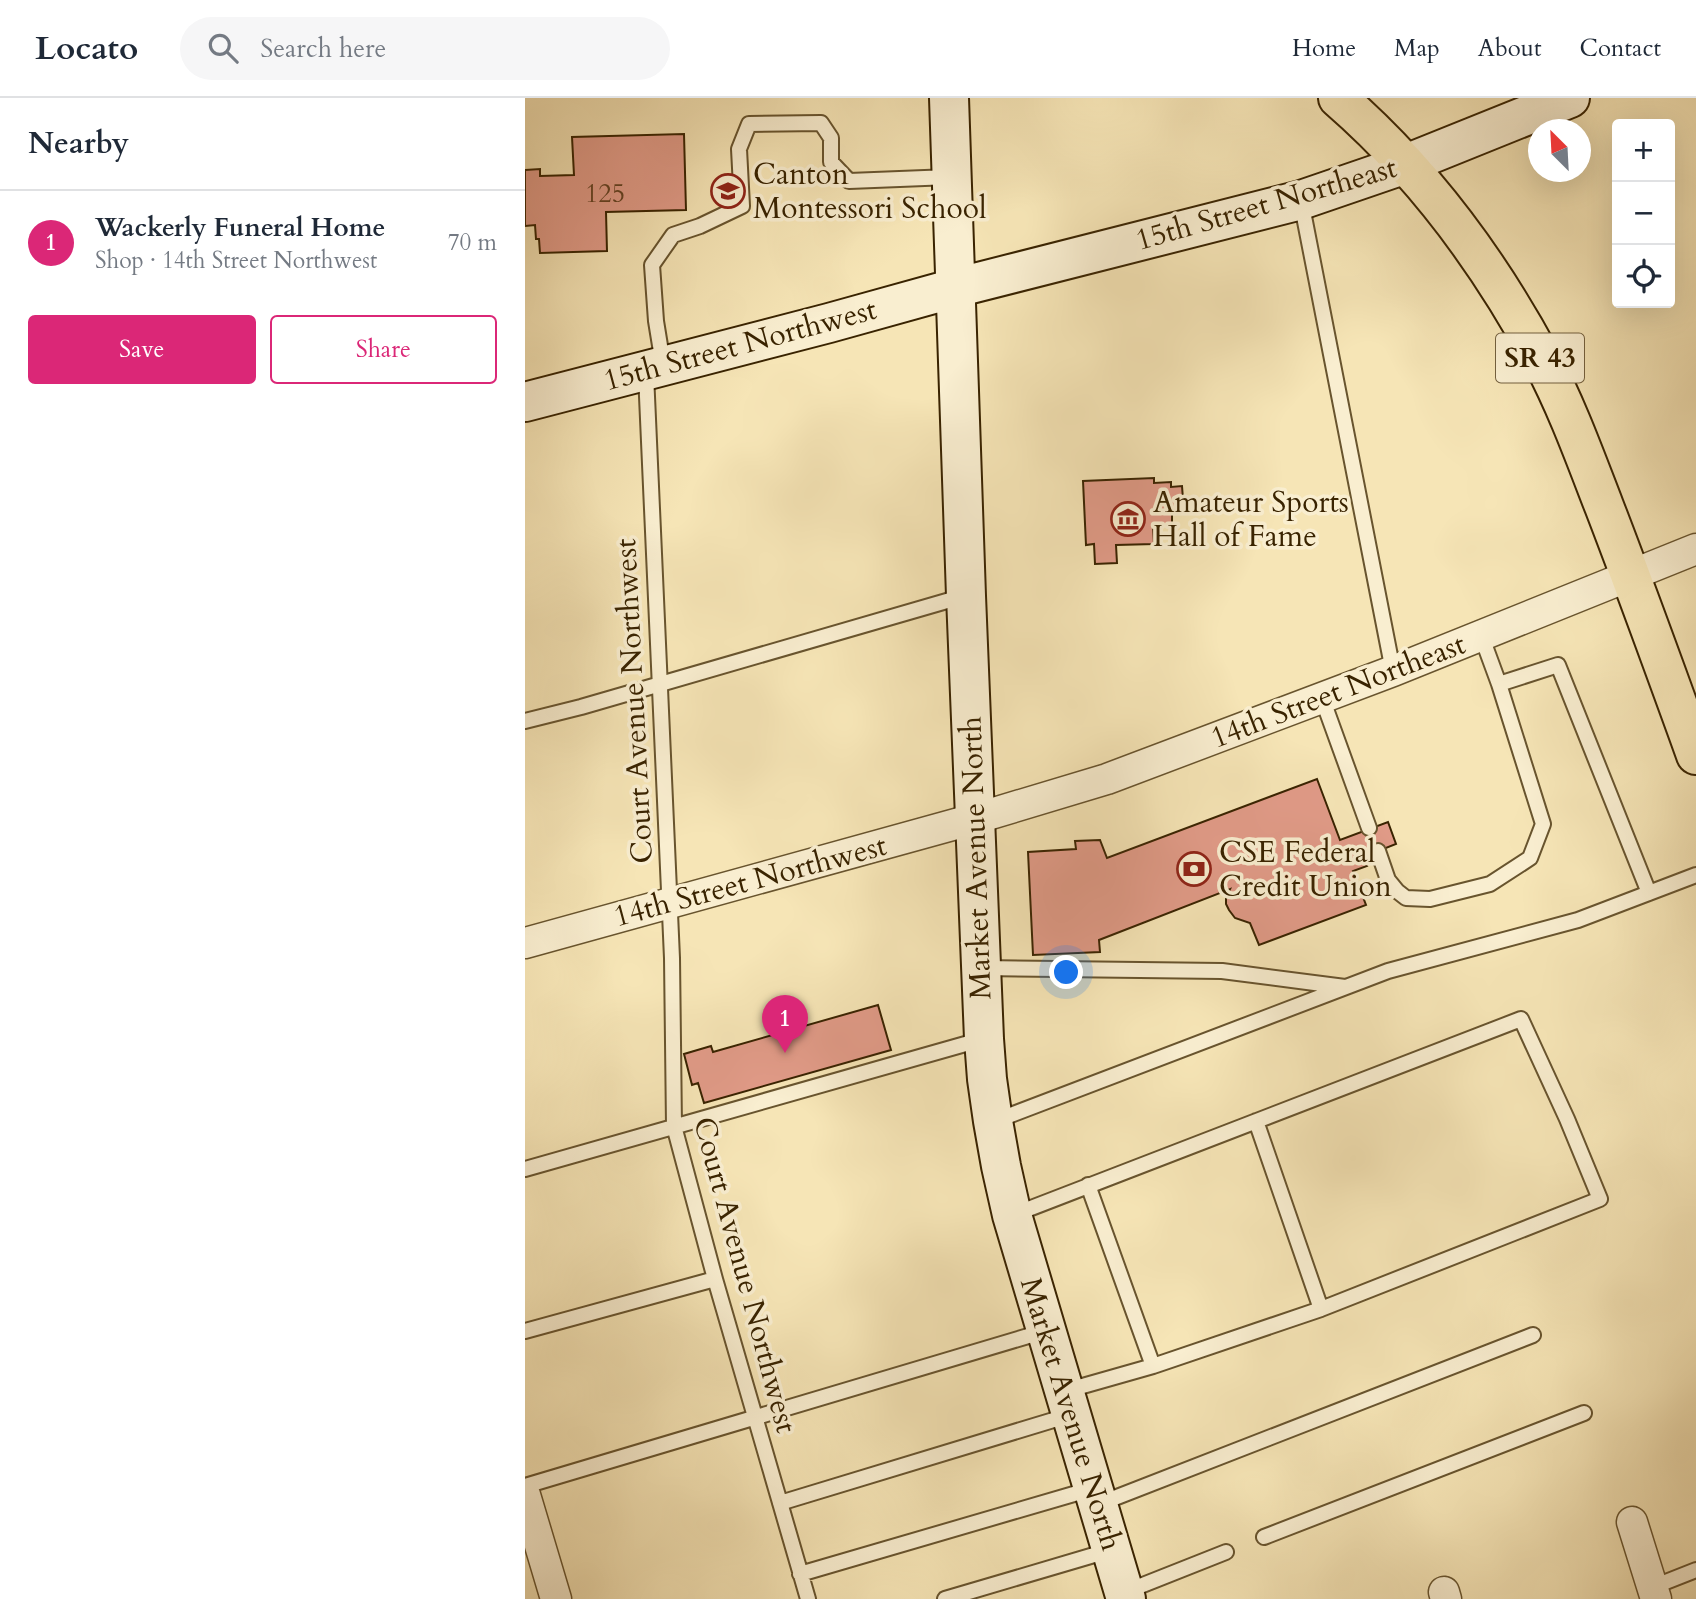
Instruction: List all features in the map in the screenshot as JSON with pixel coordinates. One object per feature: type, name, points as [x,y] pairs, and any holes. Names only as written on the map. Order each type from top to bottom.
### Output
[{"type":"main road","name":"SR 43","points":[[1338,98],[1361,117],[1436,199],[1510,305],[1542,361],[1570,419],[1696,754]]},
{"type":"street","name":"Market Avenue North","points":[[950,98],[974,819],[987,1079],[1012,1215],[1125,1596]]},
{"type":"street","name":"15th Street Northeast","points":[[955,288],[1301,200],[1406,164],[1570,98]]},
{"type":"street","name":"15th Street Northwest","points":[[525,402],[955,288]]},
{"type":"street","name":"14th Street Northeast","points":[[974,819],[1107,779],[1393,671],[1696,549]]},
{"type":"street","name":"14th Street Northwest","points":[[525,943],[974,819]]},
{"type":"street","points":[[525,1495],[556,1599]]},
{"type":"street","points":[[1632,1522],[1654,1593]]},
{"type":"lane","name":"Court Avenue Northwest","points":[[808,1599],[715,1279],[674,1126],[672,958],[660,684],[654,368],[656,320],[652,265],[673,235],[700,226],[742,206],[739,149],[749,124],[821,123],[831,138],[831,162],[849,181],[952,177]]},
{"type":"lane","points":[[1301,200],[1393,671]]},
{"type":"lane","points":[[525,722],[966,596]]},
{"type":"lane","points":[[1378,851],[1388,880],[1397,891],[1406,898],[1418,899],[1430,899],[1490,884],[1530,858],[1543,824],[1481,635]]},
{"type":"lane","points":[[1499,684],[1558,665],[1649,892]]},
{"type":"lane","points":[[1322,698],[1369,828]]},
{"type":"lane","points":[[993,1121],[1388,971],[1578,920],[1696,874]]},
{"type":"lane","points":[[980,968],[1222,971],[1348,987]]},
{"type":"lane","points":[[780,1503],[1067,1403],[1153,1366],[1321,1309],[1600,1199],[1521,1019],[1012,1215]]},
{"type":"lane","points":[[525,1169],[984,1039]]},
{"type":"lane","points":[[1256,1121],[1321,1309]]},
{"type":"lane","points":[[1088,1185],[1153,1366]]},
{"type":"lane","points":[[525,1331],[715,1279]]},
{"type":"lane","points":[[525,1486],[1046,1331]]},
{"type":"lane","points":[[800,1574],[1095,1496],[1533,1335]]},
{"type":"lane","points":[[1264,1537],[1584,1413]]},
{"type":"lane","points":[[945,1599],[1111,1550]]},
{"type":"lane","points":[[1125,1596],[1226,1552]]},
{"type":"lane","points":[[1654,1593],[1696,1570]]},
{"type":"building","name":"Canton Montessori School","points":[[684,134],[686,210],[606,212],[607,251],[540,253],[535,225],[525,226],[525,170],[540,169],[540,176],[574,175],[572,137]]},
{"type":"building","name":"Amateur Sports Hall of Fame","points":[[1154,478],[1154,483],[1171,482],[1171,487],[1182,486],[1184,512],[1172,513],[1172,524],[1153,525],[1154,544],[1116,545],[1117,563],[1095,564],[1094,544],[1086,545],[1083,481]]},
{"type":"building","name":"CSE Federal Credit Union","points":[[1317,779],[1340,840],[1388,822],[1396,844],[1363,857],[1367,866],[1353,871],[1366,905],[1259,945],[1250,923],[1235,918],[1229,910],[1226,897],[1230,889],[1099,940],[1100,952],[1033,955],[1028,852],[1076,849],[1075,841],[1100,840],[1107,858]]},
{"type":"building","points":[[878,1005],[891,1050],[704,1103],[698,1083],[692,1085],[684,1054],[711,1046],[713,1052]]},
{"type":"place","name":"Canton Montessori School","points":[[728,191]]},
{"type":"place","name":"Amateur Sports Hall of Fame","points":[[1128,519]]},
{"type":"place","name":"CSE Federal Credit Union","points":[[1194,869]]},
{"type":"place","name":"Wackerly Funeral Home","points":[[785,1053]]}]
